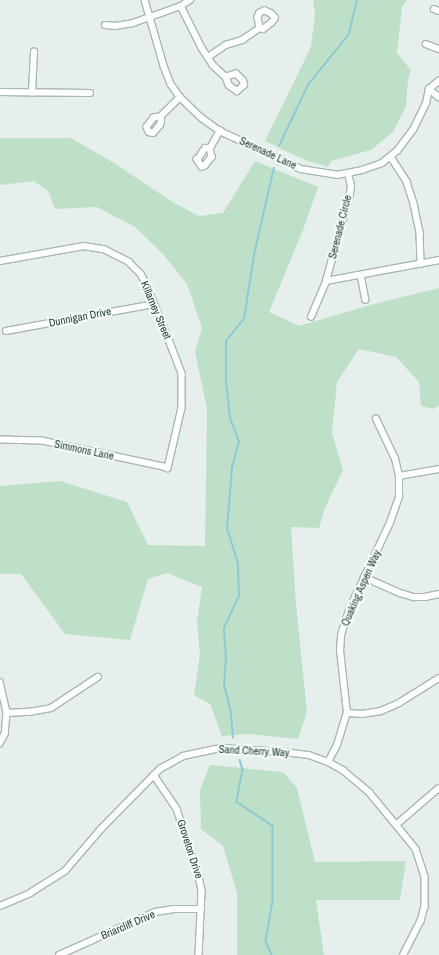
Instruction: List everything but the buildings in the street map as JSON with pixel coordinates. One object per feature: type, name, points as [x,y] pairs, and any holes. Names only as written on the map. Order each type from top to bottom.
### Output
[{"type":"street","name":"Serenade Lane","points":[[145,0],[164,66],[171,84],[180,97],[202,118],[220,131],[301,169],[325,174],[348,174],[371,168],[391,157],[413,130],[426,103],[429,89]]},
{"type":"street","points":[[105,25],[121,26],[150,18],[181,6],[190,0]]},
{"type":"street","points":[[181,6],[208,57],[226,77]]},
{"type":"street","points":[[208,57],[226,45],[248,36],[260,28]]},
{"type":"street","points":[[426,44],[439,49]]},
{"type":"street","points":[[32,93],[34,52]]},
{"type":"street","points":[[439,81],[429,89],[439,97]]},
{"type":"street","points":[[0,92],[90,93]]},
{"type":"street","points":[[160,117],[180,97]]},
{"type":"street","points":[[210,148],[220,131]]},
{"type":"street","points":[[391,157],[407,182],[414,204],[420,233],[420,264]]},
{"type":"street","name":"Serenade Circle","points":[[311,317],[326,281],[350,194],[348,174]]},
{"type":"street","name":"Killarney Street","points":[[0,261],[78,246],[104,249],[123,259],[141,274],[182,374],[182,408],[168,468]]},
{"type":"street","points":[[326,281],[439,260]]},
{"type":"street","points":[[361,275],[366,300]]},
{"type":"street","name":"Dunnigan Drive","points":[[6,331],[154,304]]},
{"type":"street","name":"Quaking Aspen Way","points":[[328,762],[337,745],[347,713],[340,651],[341,635],[349,610],[390,523],[399,497],[399,476],[395,459],[376,418]]},
{"type":"street","name":"Simmons Lane","points":[[0,440],[42,441],[168,468]]},
{"type":"street","points":[[399,476],[439,469]]},
{"type":"street","points":[[364,576],[386,588],[407,595],[425,597],[439,594]]},
{"type":"street","points":[[7,713],[29,712],[51,708],[98,677]]},
{"type":"street","points":[[347,713],[362,714],[382,710],[399,702],[439,678]]},
{"type":"street","points":[[0,682],[7,713],[6,734],[0,744]]},
{"type":"street","name":"Sand Cherry Way","points":[[0,906],[30,893],[65,871],[101,829],[160,769],[183,756],[220,748],[309,755],[328,762],[343,770],[370,793],[416,849],[425,877],[425,907],[421,922],[404,955]]},
{"type":"street","name":"Groveton Drive","points":[[154,775],[177,809],[196,862],[202,891],[199,955]]},
{"type":"street","points":[[397,824],[439,788]]},
{"type":"street","name":"Briarcliff Drive","points":[[59,955],[155,912],[174,909],[201,909]]},
{"type":"green space","points":[[313,0],[407,0],[402,7],[397,53],[411,70],[408,80],[406,106],[393,132],[371,150],[331,161],[328,167],[305,160],[265,141],[311,47],[315,14]]},
{"type":"green space","points":[[0,138],[71,138],[114,163],[174,203],[199,216],[223,213],[255,161],[318,187],[303,230],[269,312],[299,326],[374,304],[439,288],[439,406],[433,409],[421,406],[419,382],[396,357],[359,349],[337,382],[332,433],[343,470],[325,508],[319,528],[291,527],[296,604],[307,712],[298,739],[248,734],[222,736],[210,704],[194,695],[200,654],[197,622],[202,587],[167,573],[148,579],[130,640],[65,634],[21,574],[0,574],[0,486],[60,481],[127,502],[148,545],[205,546],[207,409],[195,352],[202,328],[187,284],[162,253],[135,227],[97,207],[55,209],[48,191],[34,181],[0,185]]},
{"type":"green space","points":[[210,765],[283,772],[297,788],[315,862],[406,861],[400,900],[316,900],[324,955],[237,955],[237,893],[223,846],[201,829],[200,790]]},
{"type":"waterway","points":[[279,146],[308,85],[349,34],[357,0]]},
{"type":"waterway","points":[[233,738],[231,713],[224,685],[226,658],[224,628],[239,596],[238,564],[227,529],[232,468],[239,442],[230,419],[226,382],[226,341],[244,319],[254,255],[274,168]]},
{"type":"waterway","points":[[240,760],[243,770],[237,802],[273,826],[273,901],[266,941],[272,955]]}]
